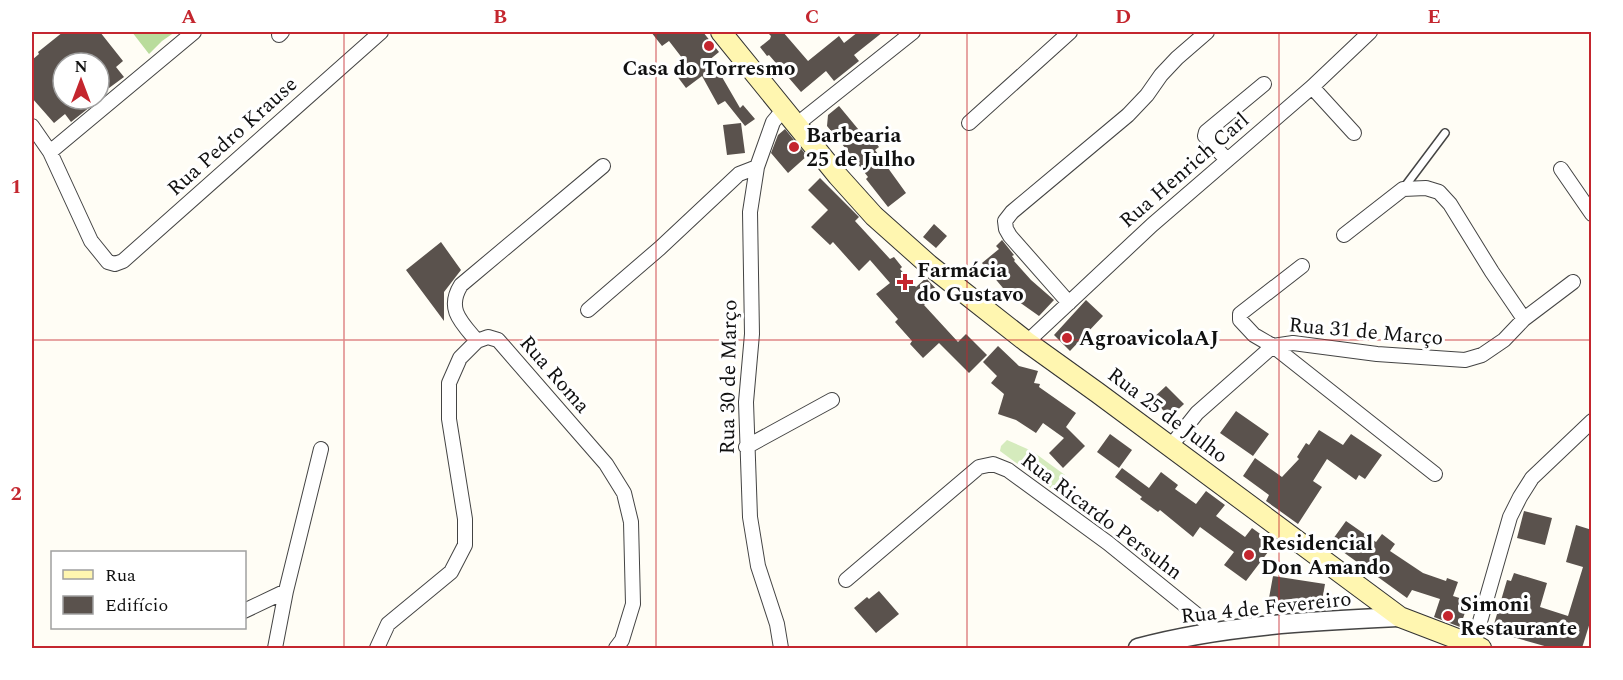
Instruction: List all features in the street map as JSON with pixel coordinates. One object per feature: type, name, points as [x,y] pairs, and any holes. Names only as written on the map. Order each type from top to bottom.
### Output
[{"type":"main road","name":"Rua 25 de Julho","points":[[721,32],[838,176],[874,216],[929,265],[1027,342],[1400,617],[1477,647]]},
{"type":"street","points":[[32,126],[50,152],[194,32]]},
{"type":"street","name":"Rua Pedro Krause","points":[[50,152],[91,241],[108,262],[115,264],[123,261],[381,32]]},
{"type":"street","points":[[796,125],[913,32]]},
{"type":"street","points":[[969,123],[1070,32]]},
{"type":"street","points":[[1069,303],[1010,236],[1005,221],[1012,212],[1128,115],[1147,95],[1161,75],[1207,32]]},
{"type":"street","name":"Rua Henrich Carl","points":[[1027,342],[1152,225],[1312,87],[1370,32]]},
{"type":"street","points":[[1227,160],[1208,141],[1205,136],[1206,132],[1264,84]]},
{"type":"street","points":[[1312,87],[1354,133]]},
{"type":"street","name":"Rua 30 de Março","points":[[781,648],[777,624],[758,566],[750,517],[746,402],[752,334],[750,212],[757,167],[773,122],[783,110]]},
{"type":"street","points":[[377,648],[388,624],[451,572],[465,545],[465,519],[449,419],[450,383],[460,358],[477,341],[455,311],[453,304],[455,294],[461,285],[603,166]]},
{"type":"street","points":[[588,310],[660,248],[739,174],[757,167]]},
{"type":"street","points":[[1561,169],[1592,214]]},
{"type":"street","points":[[1344,235],[1403,189],[1426,188],[1439,192],[1450,204],[1524,319]]},
{"type":"street","points":[[1302,266],[1240,314],[1240,321],[1435,474]]},
{"type":"street","name":"Rua 31 de Março","points":[[1170,447],[1197,413],[1273,346],[1293,344],[1377,354],[1465,360],[1482,355],[1504,340],[1524,319],[1573,282]]},
{"type":"street","name":"Rua Roma","points":[[477,341],[488,337],[498,340],[606,464],[624,493],[631,522],[633,604],[622,640],[616,648]]},
{"type":"street","points":[[746,447],[832,400]]},
{"type":"street","points":[[1477,647],[1510,518],[1520,497],[1532,478],[1592,421]]},
{"type":"street","points":[[274,648],[321,449]]},
{"type":"street","name":"Rua Ricardo Persuhn","points":[[846,580],[979,467],[993,464],[1008,470],[1108,543],[1218,632]]},
{"type":"street","points":[[246,610],[286,591]]},
{"type":"street","name":"Rua 4 de Fevereiro","points":[[1138,648],[1218,632],[1284,624],[1400,617]]},
{"type":"lane","points":[[1403,189],[1445,134]]},
{"type":"green space","points":[[132,32],[175,32],[149,54]]},
{"type":"green space","points":[[1007,440],[1032,451],[1065,475],[1052,489],[1000,451],[1001,446]]},
{"type":"building","points":[[63,32],[100,32],[123,61],[116,67],[124,77],[111,87],[111,51],[51,51],[51,111],[85,111],[71,122],[65,114],[54,123],[32,98],[32,60],[39,54],[38,52]]},
{"type":"building","points":[[651,32],[703,32],[719,52],[708,61],[722,77],[740,108],[743,105],[755,119],[745,126],[725,101],[718,105],[702,76],[686,88],[674,72],[686,63],[669,41],[662,46]]},
{"type":"building","points":[[767,32],[783,32],[808,61],[839,36],[844,43],[858,32],[883,32],[854,55],[859,61],[834,81],[826,71],[801,92],[760,47],[770,39],[771,36]]},
{"type":"building","points":[[839,106],[868,141],[872,138],[879,147],[875,150],[906,193],[888,207],[866,179],[868,177],[827,126],[828,115]]},
{"type":"building","points":[[741,123],[745,153],[727,155],[723,125]]},
{"type":"building","points":[[785,129],[807,156],[788,173],[771,153],[778,135]]},
{"type":"building","points":[[820,178],[859,217],[855,221],[890,259],[894,257],[902,267],[900,269],[916,287],[926,278],[938,291],[924,305],[958,342],[966,334],[987,355],[969,373],[939,343],[923,358],[895,322],[898,319],[876,294],[890,283],[870,260],[859,271],[833,242],[830,245],[811,227],[828,210],[808,190]]},
{"type":"building","points":[[934,224],[947,236],[936,248],[923,237]]},
{"type":"building","points":[[1002,240],[1014,255],[1012,256],[1014,261],[1054,300],[1039,316],[1008,294],[982,263],[999,249],[996,246]]},
{"type":"building","points":[[441,242],[461,270],[444,292],[444,321],[406,270]]},
{"type":"building","points":[[1086,300],[1103,316],[1070,351],[1054,335]]},
{"type":"building","points":[[998,346],[1019,366],[1038,371],[1034,383],[1040,384],[1039,387],[1076,413],[1066,427],[1085,446],[1063,468],[1049,453],[1064,438],[1043,423],[1036,433],[1016,420],[998,414],[1004,394],[991,383],[997,376],[983,362]]},
{"type":"building","points":[[1166,386],[1184,404],[1170,417],[1152,399]]},
{"type":"building","points":[[1236,411],[1269,434],[1253,456],[1220,433]]},
{"type":"building","points":[[1319,430],[1343,445],[1351,434],[1382,455],[1365,479],[1359,475],[1356,480],[1327,459],[1313,481],[1322,487],[1298,524],[1266,501],[1269,495],[1243,476],[1255,458],[1282,477],[1299,459],[1297,457],[1306,443],[1309,445]]},
{"type":"building","points":[[1110,434],[1132,450],[1119,468],[1097,452]]},
{"type":"building","points":[[1122,468],[1149,488],[1161,472],[1178,485],[1175,489],[1196,504],[1206,491],[1225,505],[1216,516],[1245,537],[1252,528],[1274,544],[1246,581],[1224,565],[1234,552],[1200,527],[1193,537],[1160,510],[1158,512],[1140,499],[1142,497],[1115,477]]},
{"type":"building","points":[[1524,511],[1552,518],[1545,545],[1517,538]]},
{"type":"building","points":[[1346,521],[1376,542],[1382,534],[1395,544],[1390,551],[1423,573],[1446,581],[1447,578],[1458,582],[1453,596],[1469,601],[1460,627],[1434,617],[1440,599],[1412,590],[1407,598],[1339,549],[1342,545],[1333,539]]},
{"type":"building","points":[[1576,525],[1592,530],[1592,616],[1582,648],[1547,648],[1492,631],[1507,580],[1511,581],[1514,573],[1547,583],[1540,607],[1568,616],[1583,567],[1566,562]]},
{"type":"building","points":[[1273,576],[1325,584],[1321,607],[1269,598]]},
{"type":"building","points":[[879,591],[899,614],[876,633],[854,608]]},
{"type":"place","name":"Casa do Torresmo","points":[[709,46]]},
{"type":"place","name":"Barbearia 25 de Julho","points":[[794,147]]},
{"type":"place","name":"Farmácia do Gustavo","points":[[905,282]]},
{"type":"place","name":"AgroavicolaAJ","points":[[1067,338]]},
{"type":"place","name":"Residencial Don Amando","points":[[1249,555]]},
{"type":"place","name":"Simoni Restaurante","points":[[1448,616]]}]
